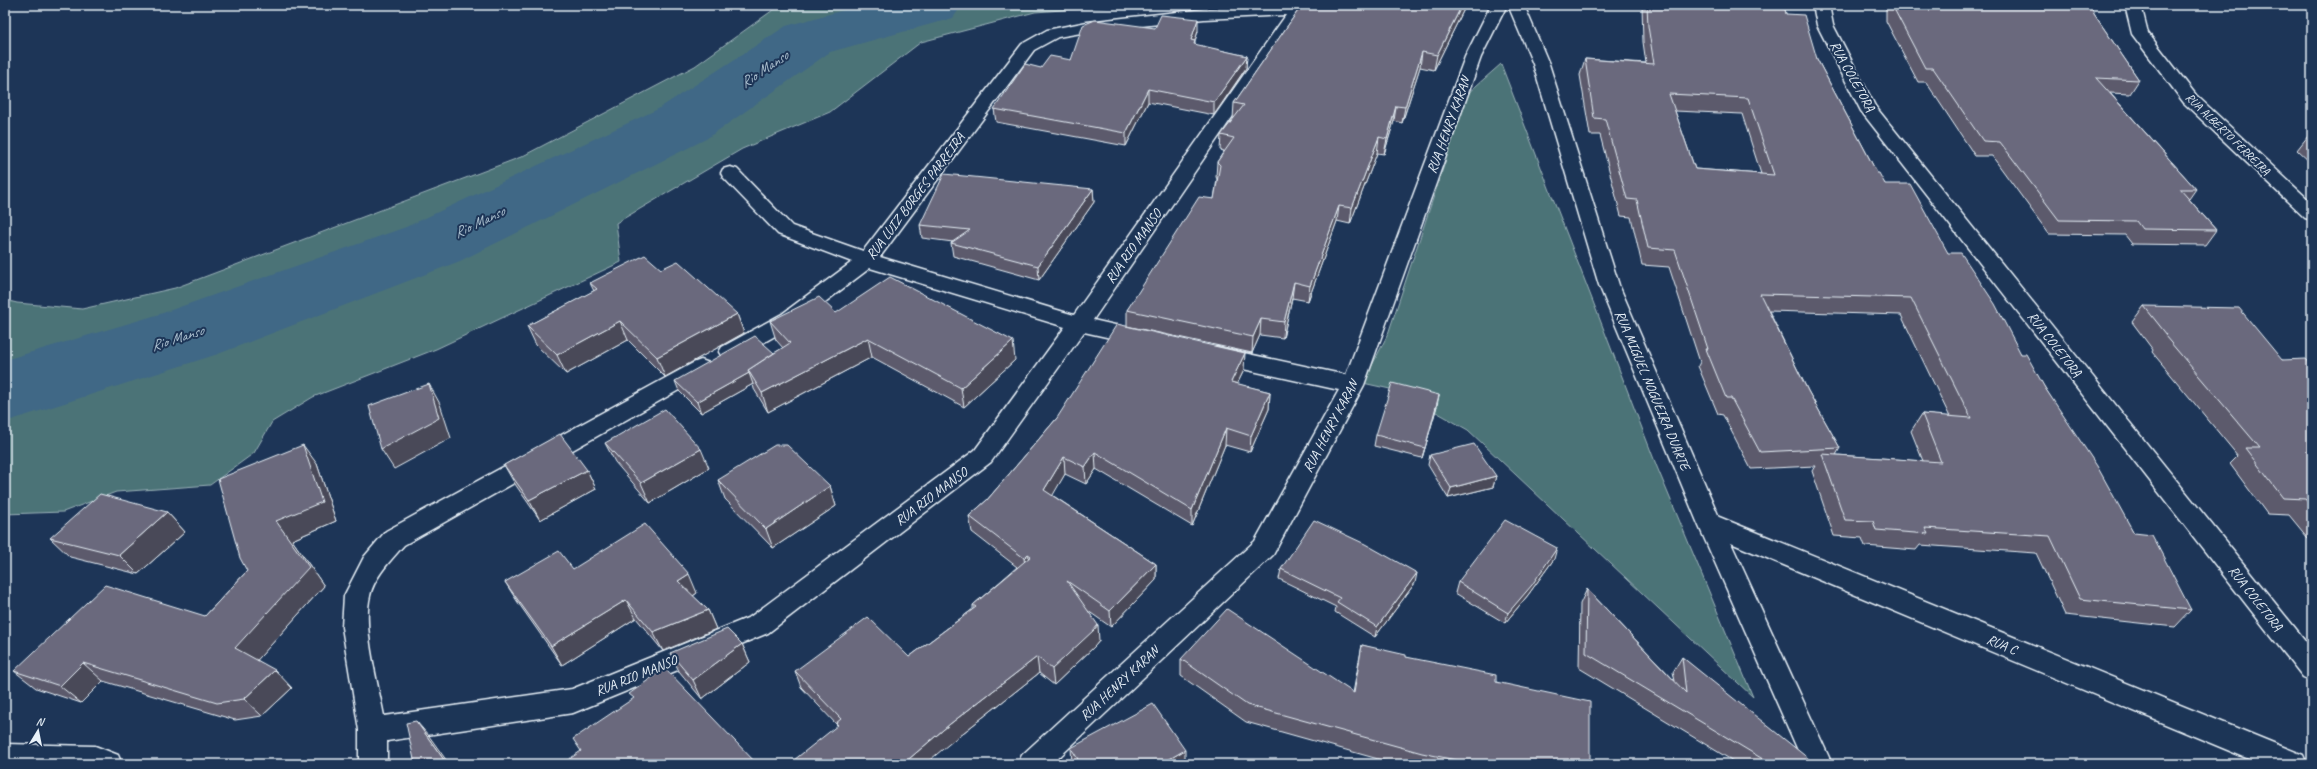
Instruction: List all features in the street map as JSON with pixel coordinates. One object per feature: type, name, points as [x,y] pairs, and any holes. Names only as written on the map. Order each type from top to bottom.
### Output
[{"type":"street","name":"RUA HENRY KARAN","points":[[1032,764],[1264,548],[1353,385],[1472,57],[1499,5]]},
{"type":"street","name":"RUA MIGUEL NOGUEIRA DUARTE","points":[[1516,5],[1541,64],[1609,285],[1710,524],[1818,764]]},
{"type":"street","name":"RUA COLETORA","points":[[1821,5],[1825,25],[1867,107],[2312,669]]},
{"type":"street","name":"RUA ALBERTO FERREIRA","points":[[2133,5],[2140,34],[2190,99],[2312,214]]},
{"type":"street","name":"RUA LUIZ BORGES PARREIRA","points":[[372,730],[355,627],[357,596],[373,564],[395,538],[789,320],[867,260],[1028,47],[1053,33],[1087,27],[1204,14],[1299,7]]},
{"type":"street","name":"RUA RIO MANSO","points":[[372,730],[573,701],[759,625],[984,456],[1079,324],[1299,7]]},
{"type":"street","points":[[730,173],[785,230],[867,260],[1079,324],[1163,343]]},
{"type":"street","points":[[1201,351],[1353,385]]},
{"type":"street","name":"RUA C","points":[[1710,524],[2294,764]]},
{"type":"street","points":[[372,730],[373,764]]},
{"type":"street","points":[[5,757],[95,758],[108,764]]},
{"type":"green space","points":[[780,5],[1129,5],[1035,12],[921,42],[830,112],[742,149],[616,223],[621,262],[436,349],[313,397],[272,422],[254,453],[210,485],[116,492],[63,512],[5,514],[5,300],[17,303],[82,309],[175,288],[521,157],[695,66]]},
{"type":"green space","points":[[1501,64],[1657,467],[1753,697],[1468,430],[1399,391],[1363,383],[1388,334],[1468,93]]},
{"type":"building","points":[[1302,5],[1462,5],[1437,55],[1422,52],[1405,107],[1396,106],[1387,139],[1379,137],[1352,208],[1339,206],[1310,286],[1294,282],[1284,322],[1261,319],[1253,337],[1127,310],[1199,197],[1214,199],[1220,165],[1217,162],[1234,138],[1221,135],[1244,105],[1234,103]]},
{"type":"building","points":[[1647,5],[1784,5],[1786,14],[1804,15],[1817,59],[1877,173],[1879,173],[1885,184],[1910,184],[1948,253],[1961,253],[1995,304],[2021,354],[2026,354],[2045,388],[2097,466],[2134,533],[2152,535],[2191,610],[2080,599],[2050,536],[1925,528],[1928,534],[1876,530],[1873,521],[1845,520],[1822,454],[1941,462],[1922,414],[1971,418],[1911,298],[1760,294],[1808,391],[1840,448],[1760,452],[1731,398],[1726,398],[1706,349],[1708,349],[1675,250],[1648,248],[1637,200],[1627,199],[1605,119],[1594,118],[1585,59],[1654,64],[1648,26]],"holes":[[[1669,94],[1748,98],[1774,175],[1695,169]]]},
{"type":"building","points":[[1893,5],[2090,5],[2094,14],[2139,80],[2096,78],[2196,189],[2180,189],[2216,230],[2142,229],[2136,221],[2059,220],[2000,142],[1983,141],[1933,68],[1925,68]]},
{"type":"building","points":[[1161,15],[1198,19],[1191,40],[1195,41],[1194,44],[1247,56],[1214,102],[1148,89],[1126,133],[994,109],[1025,64],[1041,68],[1050,56],[1071,60],[1083,25],[1095,20],[1155,28]]},
{"type":"building","points":[[944,174],[1093,189],[1038,266],[951,243],[970,230],[920,225]]},
{"type":"building","points":[[645,255],[661,269],[678,261],[737,314],[657,357],[620,321],[557,355],[527,326],[597,289],[590,283]]},
{"type":"building","points":[[890,277],[1013,341],[961,388],[868,338],[762,393],[748,370],[790,343],[770,321],[819,297],[836,313]]},
{"type":"building","points":[[2144,306],[2239,308],[2282,360],[2306,359],[2312,366],[2312,507],[2305,499],[2283,498],[2245,448],[2260,448],[2165,336],[2167,335]]},
{"type":"building","points":[[1117,324],[1245,353],[1231,382],[1270,392],[1251,436],[1226,428],[1192,510],[1095,452],[1085,467],[1064,457],[1044,490],[1156,564],[1110,611],[1067,581],[1098,625],[1094,630],[1052,669],[1037,657],[950,724],[903,764],[789,764],[838,725],[836,723],[841,719],[795,671],[868,617],[909,657],[976,607],[973,605],[1031,556],[1028,554],[1024,558],[969,516],[987,500],[1057,418]]},
{"type":"building","points":[[755,336],[774,353],[748,370],[749,373],[697,402],[675,381]]},
{"type":"building","points":[[1392,383],[1439,395],[1425,448],[1376,435]]},
{"type":"building","points":[[429,384],[439,418],[381,449],[369,406]]},
{"type":"building","points":[[665,409],[701,449],[641,483],[605,443]]},
{"type":"building","points":[[560,434],[587,470],[529,500],[504,465]]},
{"type":"building","points":[[1474,444],[1496,476],[1451,488],[1430,455]]},
{"type":"building","points":[[303,445],[322,502],[276,521],[309,567],[235,648],[275,670],[244,699],[217,703],[83,663],[60,686],[14,671],[105,585],[205,616],[247,571],[240,558],[218,479]]},
{"type":"building","points":[[775,445],[787,445],[830,486],[766,529],[718,480]]},
{"type":"building","points":[[100,494],[167,512],[119,555],[50,538]]},
{"type":"building","points":[[1314,520],[1365,544],[1417,573],[1377,627],[1337,602],[1340,598],[1281,569]]},
{"type":"building","points":[[1505,520],[1557,548],[1532,585],[1508,613],[1458,582]]},
{"type":"building","points":[[645,524],[689,574],[678,581],[708,610],[653,632],[626,600],[551,646],[505,582],[559,551],[573,569]]},
{"type":"building","points":[[1587,589],[1686,693],[1682,657],[1809,759],[1806,764],[1771,764],[1586,653]]},
{"type":"building","points":[[1227,609],[1354,693],[1362,645],[1406,655],[1406,657],[1496,675],[1496,682],[1590,702],[1590,764],[1475,764],[1422,753],[1247,705],[1181,659]]},
{"type":"building","points":[[727,629],[742,644],[693,680],[670,653]]},
{"type":"building","points":[[665,668],[757,764],[562,764],[581,751],[573,739],[634,698],[629,694]]},
{"type":"building","points":[[1153,704],[1185,750],[1161,764],[1081,764],[1071,748]]},
{"type":"building","points":[[416,721],[447,764],[415,764],[406,723]]},
{"type":"waterway","name":"Rio Manso","points":[[5,391],[189,334],[433,244],[682,124],[808,39],[931,5]]}]
